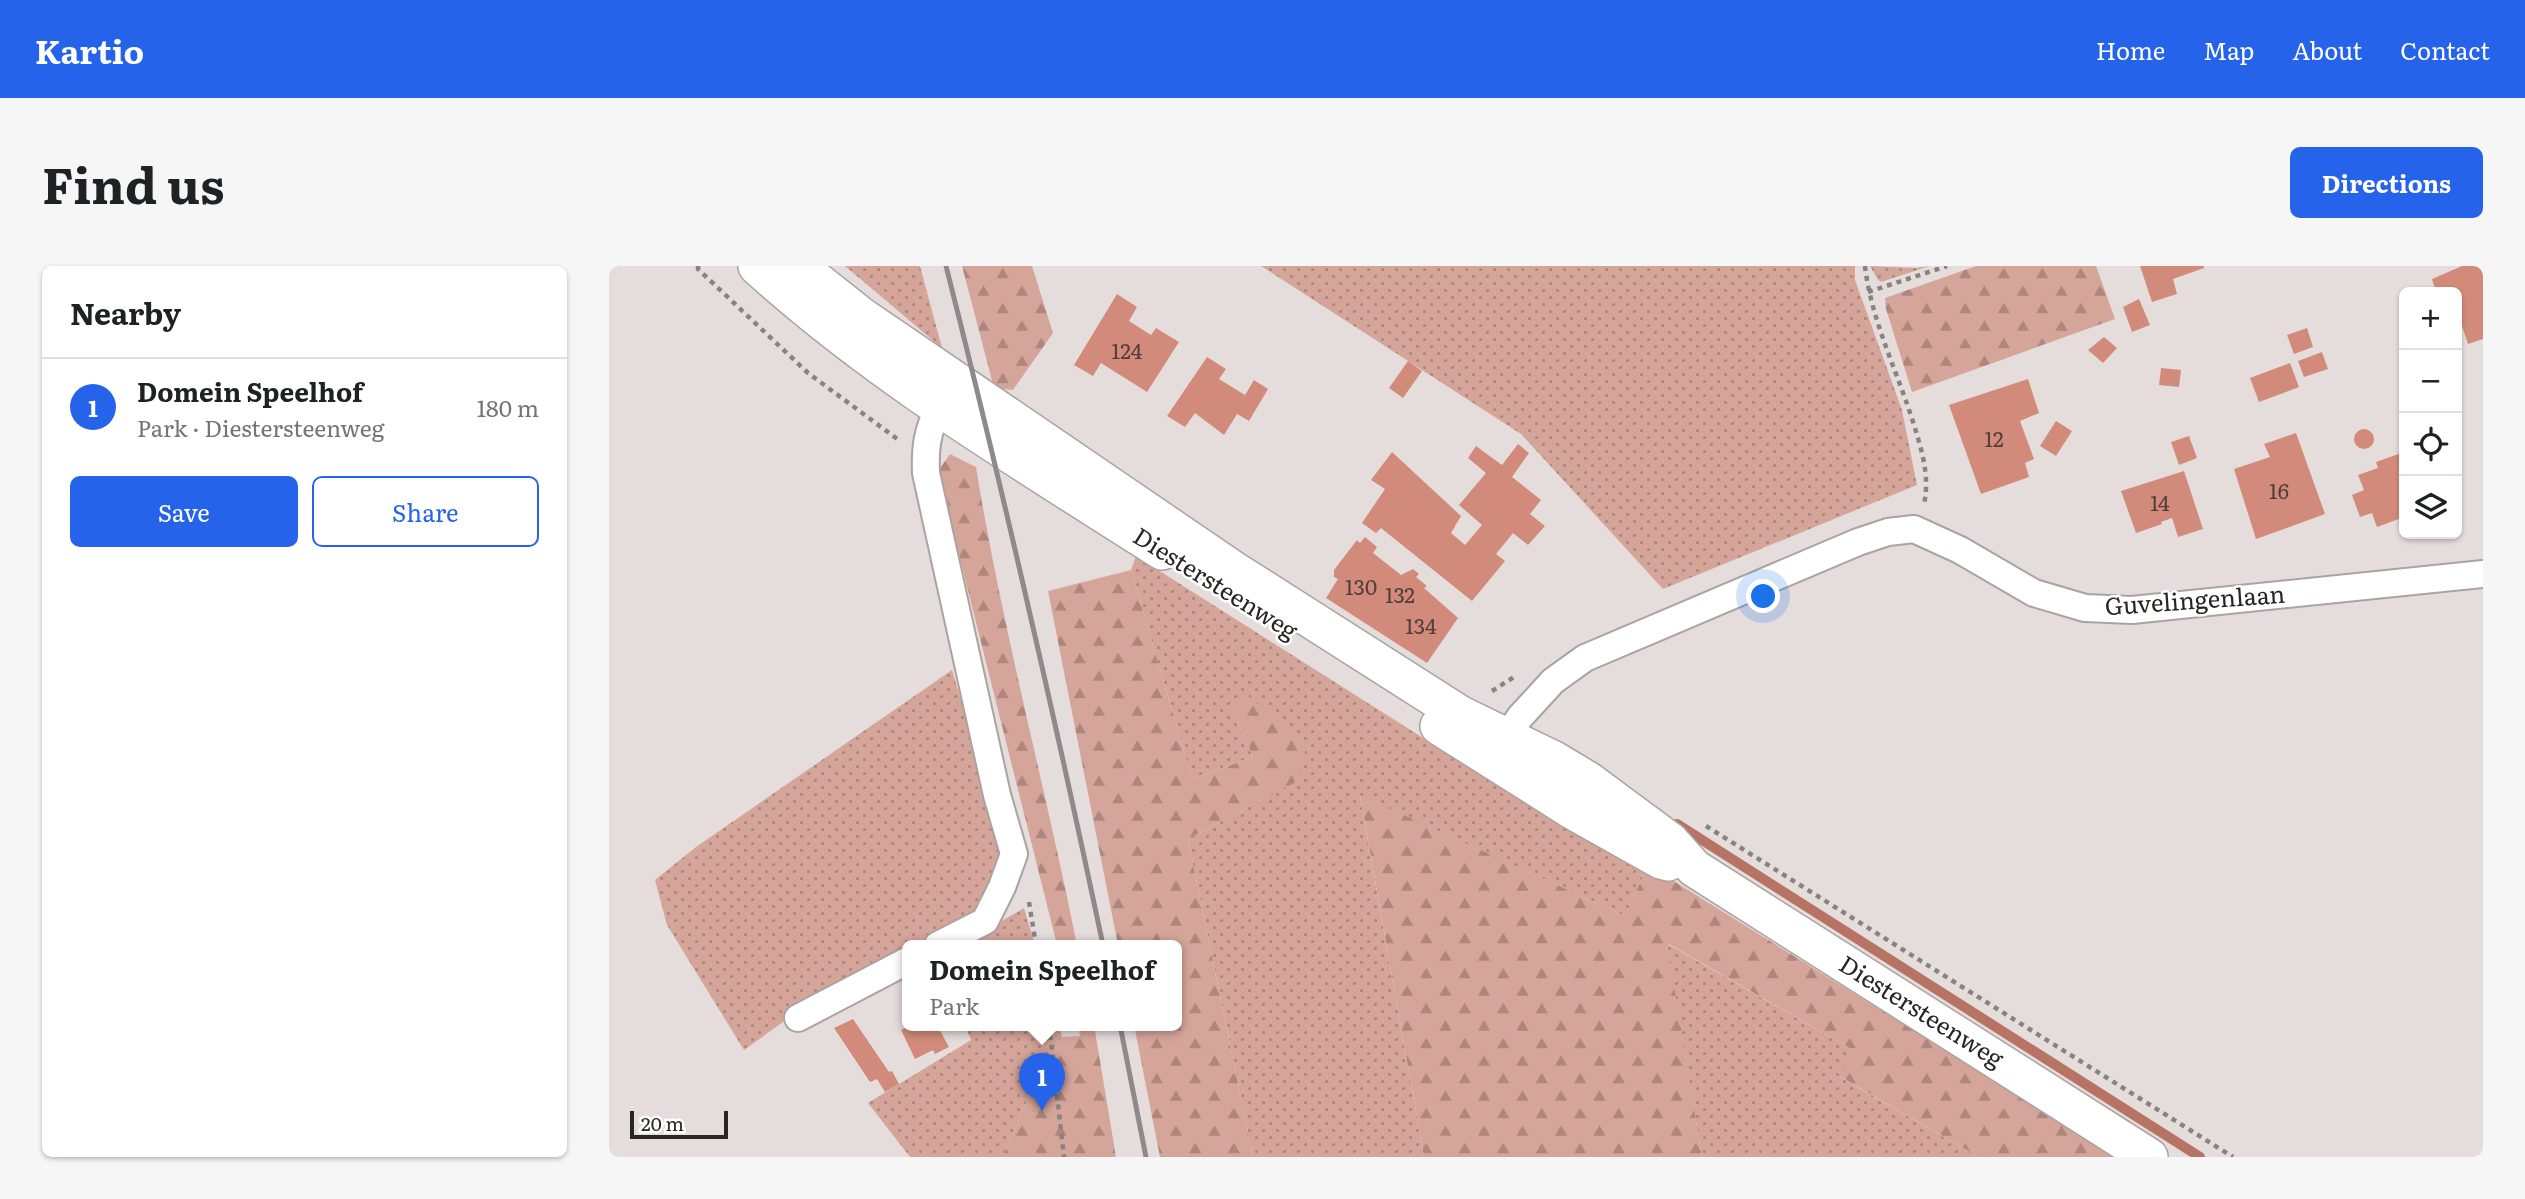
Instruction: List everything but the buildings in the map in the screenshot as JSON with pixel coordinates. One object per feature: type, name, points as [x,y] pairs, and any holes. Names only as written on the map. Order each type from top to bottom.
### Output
[{"type":"main road","name":"Diestersteenweg","points":[[757,266],[788,295],[935,416],[1499,748]]},
{"type":"main road","name":"Diestersteenweg","points":[[798,266],[861,316],[1232,569],[1461,715],[1572,810],[1661,860],[1694,868],[2149,1157]]},
{"type":"street","points":[[935,416],[925,449],[926,473],[997,795],[1014,854],[1002,887],[985,920],[947,940]]},
{"type":"street","points":[[1499,748],[1520,717],[1553,681],[1585,658],[1858,542],[1888,532],[1914,529]]},
{"type":"street","name":"Guvelingenlaan","points":[[1914,529],[1960,550],[2034,593],[2085,608],[2132,610],[2483,574]]},
{"type":"street","points":[[798,1018],[902,964]]},
{"type":"path","points":[[698,266],[698,269],[808,373],[925,459]]},
{"type":"path","points":[[1865,266],[1868,292],[1903,389],[1925,463],[1925,501],[1914,529]]},
{"type":"path","points":[[1868,292],[1947,266]]},
{"type":"path","points":[[1696,819],[2232,1157]]},
{"type":"path","points":[[1050,1031],[1064,1157]]},
{"type":"green space","points":[[845,266],[920,266],[942,348]]},
{"type":"green space","points":[[962,266],[1032,266],[1053,333],[1013,390],[994,388]]},
{"type":"green space","points":[[1261,266],[1855,266],[1855,280],[1902,410],[1917,485],[1663,589],[1521,434]]},
{"type":"green space","points":[[1870,266],[1917,268],[1930,266],[1881,282]]},
{"type":"green space","points":[[1976,266],[2096,266],[2115,319],[1912,392],[1885,298]]},
{"type":"green space","points":[[950,454],[976,467],[998,587],[1076,940],[1056,940],[938,471]]},
{"type":"green space","points":[[1136,556],[1570,831],[1577,823],[1648,865],[1625,916],[1360,796],[1424,1157],[1253,1157],[1188,839],[1293,783],[1231,707],[1253,757],[1192,779],[1131,570]]},
{"type":"green space","points":[[1131,570],[1192,779],[1253,757],[1231,707],[1244,693],[1294,731],[1308,759],[1294,783],[1188,839],[1253,1157],[1160,1157],[1135,1031],[1182,1031],[1182,940],[1117,940],[1048,591]]},
{"type":"green space","points":[[952,670],[1017,888],[926,940],[902,940],[902,953],[797,1012],[744,1050],[667,925],[655,880],[696,847]]},
{"type":"green space","points":[[1360,795],[1625,916],[1648,865],[2116,1157],[1979,1157],[1839,1076],[1853,1050],[1667,943],[1702,1157],[1424,1157]]},
{"type":"green space","points":[[1024,908],[1034,940],[969,940]]},
{"type":"green space","points":[[1666,943],[1853,1050],[1840,1077],[1979,1157],[1702,1157]]},
{"type":"green space","points":[[967,1031],[1060,1031],[1062,1037],[1042,1066],[1003,1157],[910,1157],[868,1103],[971,1040]]},
{"type":"green space","points":[[1079,1031],[1095,1031],[1116,1157],[1003,1157],[1042,1066],[1062,1037],[1080,1036]]},
{"type":"waterway","points":[[1677,824],[2200,1157]]},
{"type":"railway","points":[[946,266],[1028,605],[1102,940]]},
{"type":"railway","points":[[1121,1031],[1146,1157]]},
{"type":"place","name":"Domein Speelhof","points":[[1042,1111]]}]
